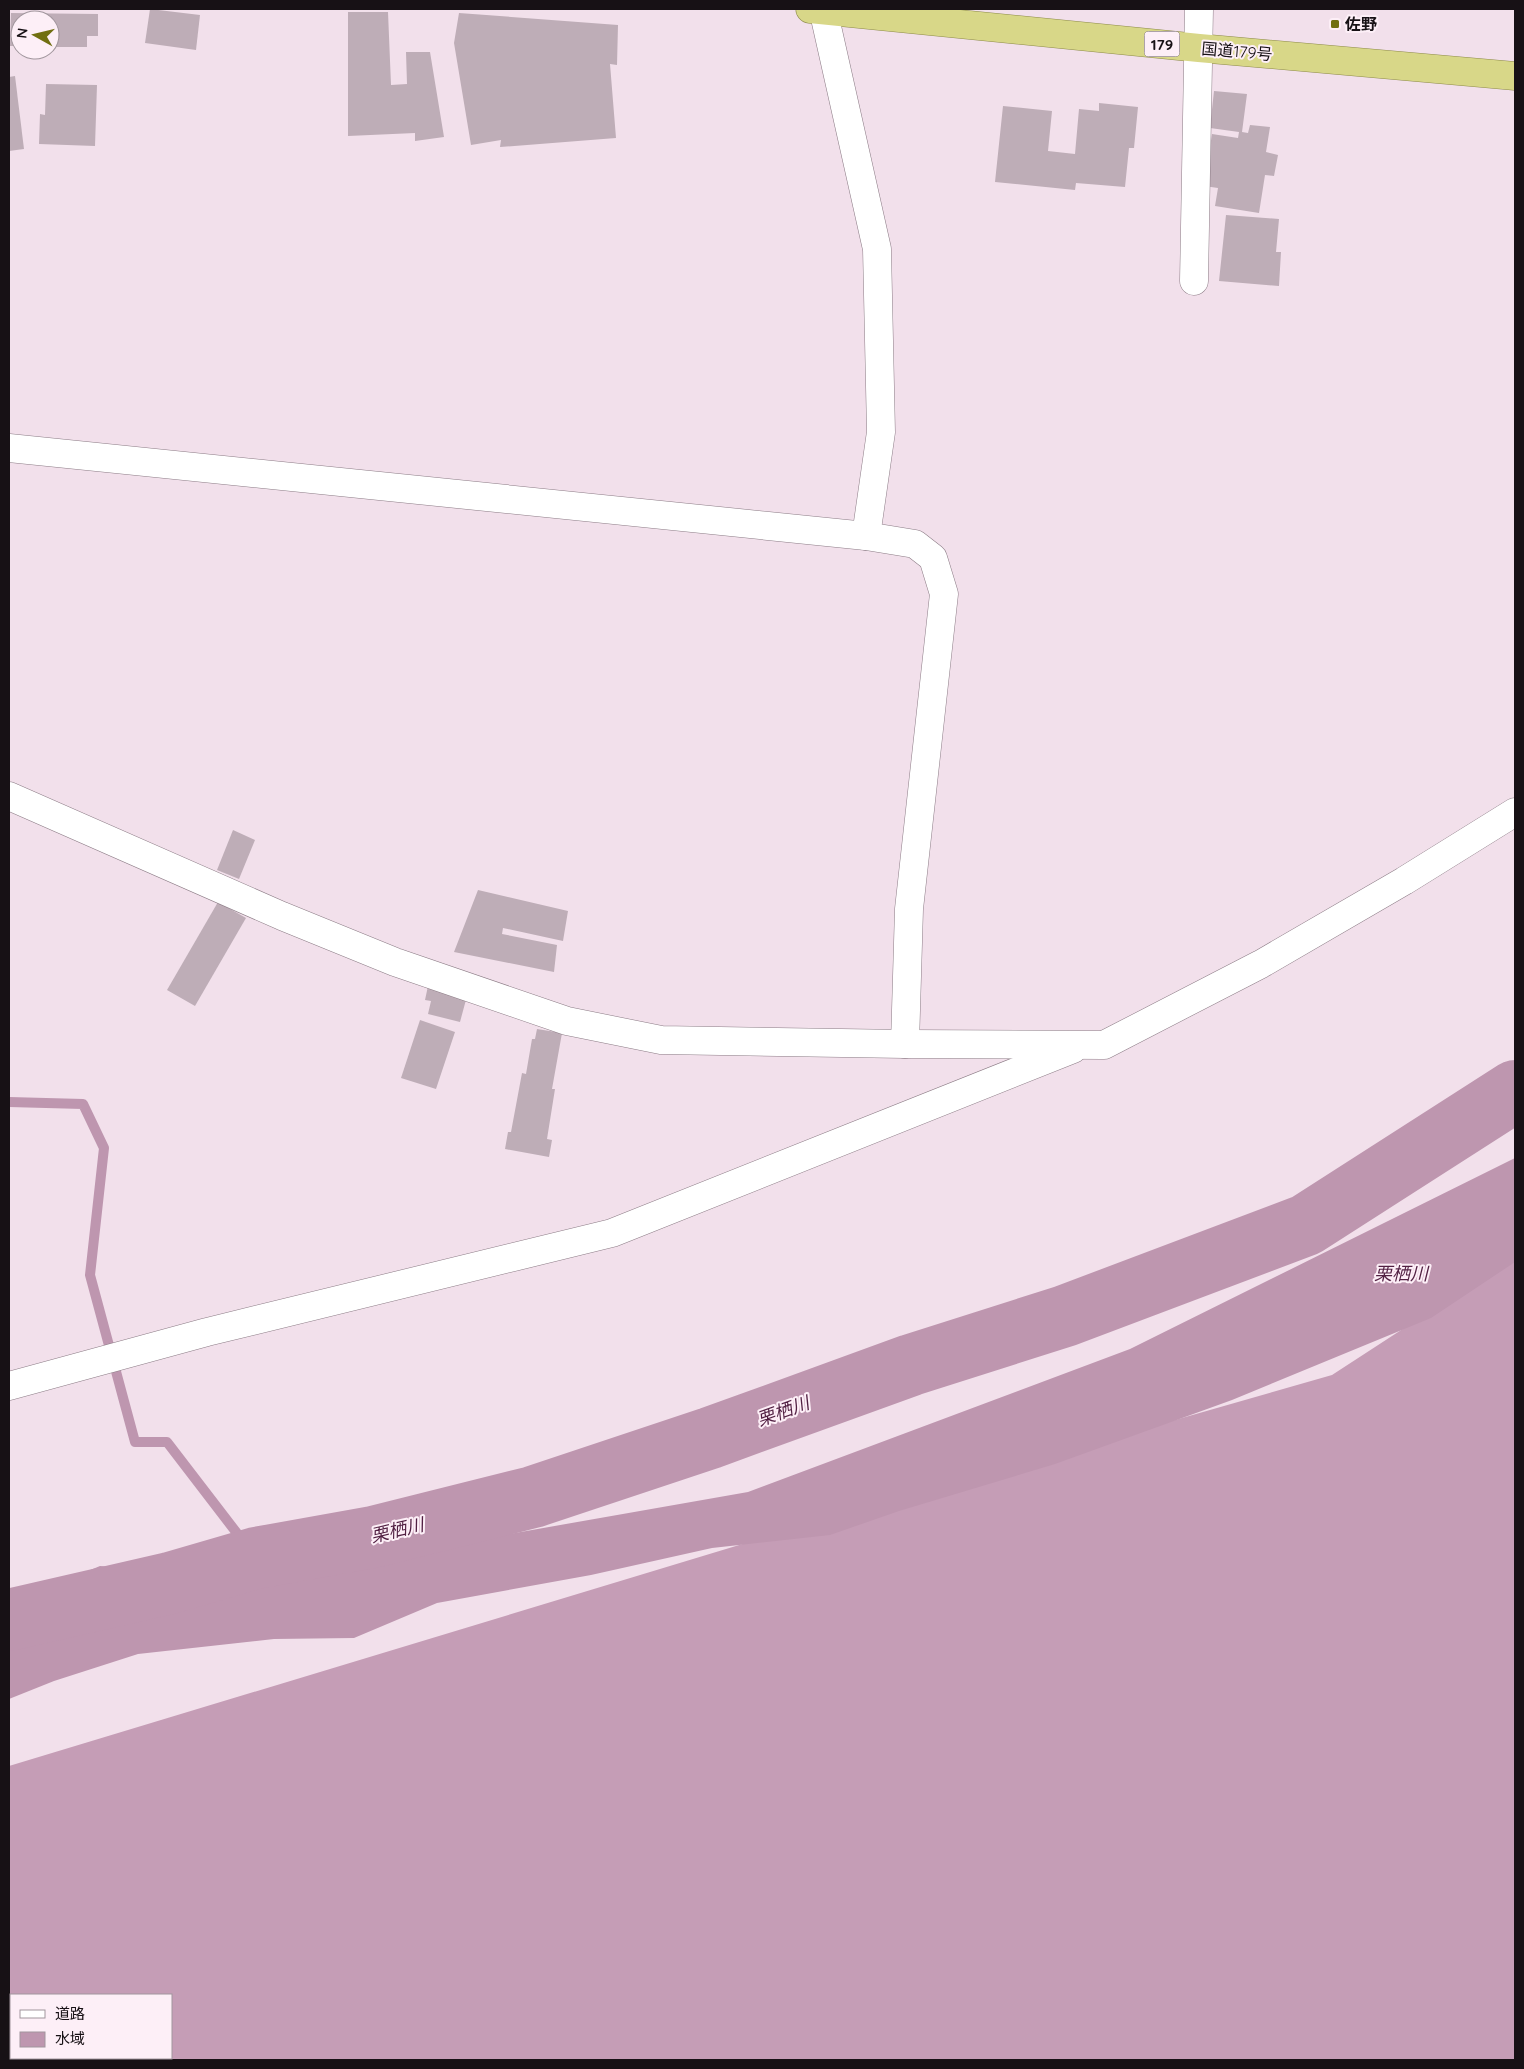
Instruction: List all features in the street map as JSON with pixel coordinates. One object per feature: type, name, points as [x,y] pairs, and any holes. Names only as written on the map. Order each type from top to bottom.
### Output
[{"type":"highway","name":"国道179号","points":[[819,9],[1199,48],[1515,76]]},
{"type":"street","points":[[819,9],[877,249],[882,432],[866,536]]},
{"type":"street","points":[[1194,281],[1199,9]]},
{"type":"street","points":[[9,448],[866,536],[915,544],[933,558],[944,594],[909,909],[905,1044]]},
{"type":"street","points":[[9,796],[274,912],[395,962],[567,1021],[661,1040],[905,1044],[1104,1045],[1261,964],[1404,881],[1515,812]]},
{"type":"street","points":[[9,1386],[208,1332],[612,1232],[1085,1044]]},
{"type":"shaded area","points":[[1515,1256],[1515,2060],[9,2060],[9,1766],[766,1537],[1332,1375]]},
{"type":"water","name":"栗栖川","points":[[1515,1158],[1515,1262],[1431,1318],[1232,1400],[1055,1464],[899,1511],[830,1535],[712,1548],[591,1575],[437,1603],[354,1638],[274,1639],[138,1654],[54,1681],[9,1699],[9,1604],[100,1566],[253,1579],[748,1492],[1130,1349]]},
{"type":"building","points":[[150,9],[200,15],[196,50],[145,43]]},
{"type":"building","points":[[348,12],[388,12],[391,85],[407,84],[406,52],[430,52],[444,137],[415,141],[415,133],[348,136]]},
{"type":"building","points":[[459,13],[618,25],[617,65],[610,64],[616,138],[500,147],[501,140],[471,145],[454,43]]},
{"type":"building","points":[[60,14],[98,14],[98,36],[87,36],[87,47],[60,47]]},
{"type":"building","points":[[15,76],[24,149],[9,151],[9,77]]},
{"type":"building","points":[[46,84],[97,85],[95,146],[39,144],[40,114],[45,115]]},
{"type":"building","points":[[1214,91],[1247,94],[1242,132],[1248,133],[1250,125],[1270,127],[1266,152],[1278,155],[1274,176],[1265,175],[1259,213],[1215,206],[1218,188],[1204,186],[1212,134],[1238,138],[1239,132],[1210,128]]},
{"type":"building","points":[[1099,103],[1138,107],[1134,148],[1129,148],[1125,187],[1076,183],[1075,190],[995,182],[1003,106],[1052,111],[1048,151],[1075,154],[1079,109],[1099,111]]},
{"type":"building","points":[[1226,215],[1279,219],[1276,252],[1281,252],[1279,286],[1219,281]]},
{"type":"building","points":[[233,830],[255,840],[239,879],[217,870]]},
{"type":"building","points":[[478,890],[568,911],[563,941],[503,928],[502,934],[557,945],[554,972],[454,952]]},
{"type":"building","points":[[218,902],[246,918],[195,1006],[167,990]]},
{"type":"building","points":[[428,986],[467,996],[460,1022],[428,1014],[431,1001],[425,1000]]},
{"type":"building","points":[[420,1020],[455,1032],[436,1089],[401,1078]]},
{"type":"building","points":[[537,1029],[562,1033],[552,1089],[555,1089],[547,1139],[552,1140],[549,1157],[505,1149],[508,1132],[511,1132],[522,1073],[526,1074],[532,1039],[535,1039]]},
{"type":"waterway","name":"栗栖川","points":[[9,1620],[170,1583],[256,1558],[373,1537],[533,1497],[710,1438],[911,1365],[1065,1316],[1306,1225],[1515,1091]]},
{"type":"waterway","points":[[9,1102],[83,1104],[104,1148],[90,1275],[135,1442],[167,1442],[256,1558]]},
{"type":"place","name":"佐野","points":[[1335,24]]}]
